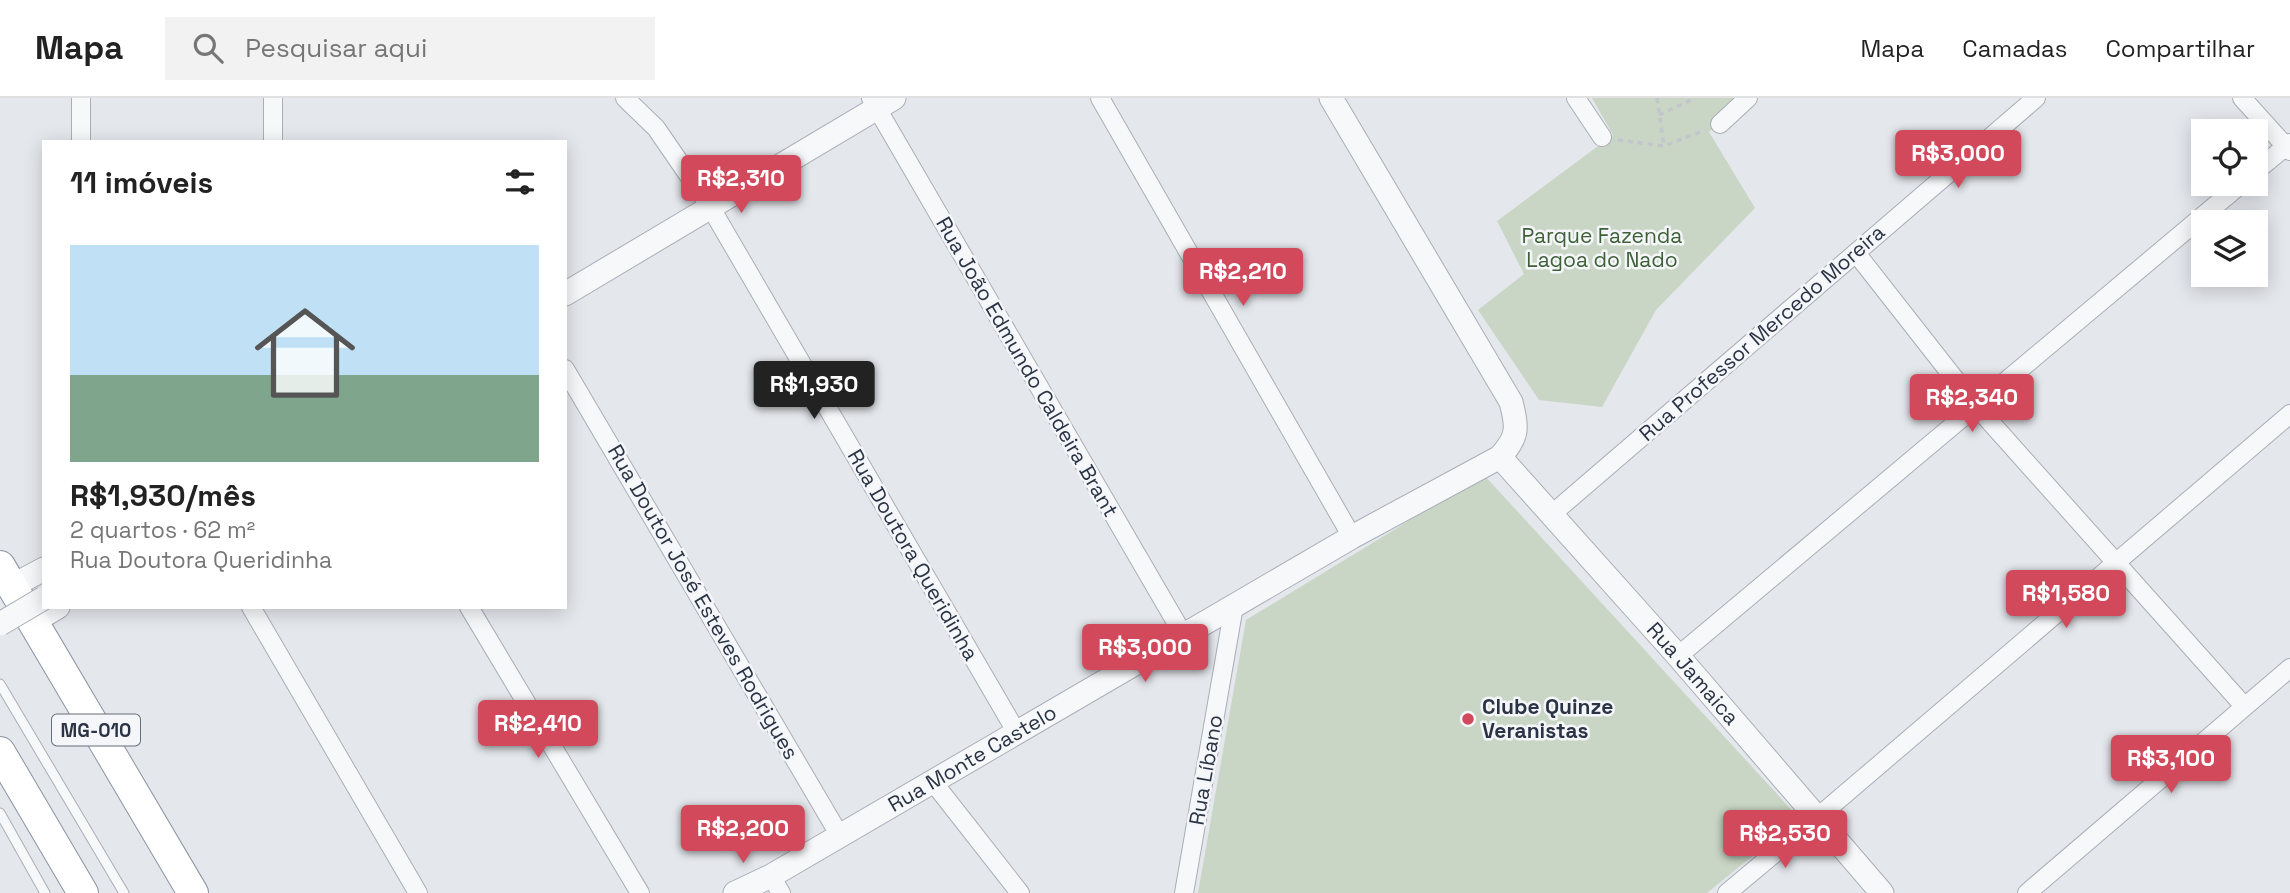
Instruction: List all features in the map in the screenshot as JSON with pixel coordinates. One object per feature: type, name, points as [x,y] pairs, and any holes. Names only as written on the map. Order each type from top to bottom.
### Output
[{"type":"highway","name":"MG-010","points":[[6,576],[42,606]]},
{"type":"highway","name":"MG-010","points":[[45,609],[193,893]]},
{"type":"highway","points":[[0,751],[83,893]]},
{"type":"street","points":[[81,98],[81,140]]},
{"type":"street","points":[[273,98],[274,140]]},
{"type":"street","name":"Rua Doutora Queridinha","points":[[625,98],[656,128],[711,208],[1017,733]]},
{"type":"street","points":[[1100,98],[1352,537]]},
{"type":"street","points":[[1331,98],[1511,402],[1517,423],[1513,442],[1500,457]]},
{"type":"street","points":[[1576,98],[1602,137]]},
{"type":"street","points":[[1720,124],[1748,98]]},
{"type":"street","points":[[2242,98],[2289,147],[2268,163]]},
{"type":"street","name":"Rua Professor Mercedo Moreira","points":[[1552,514],[2031,100]]},
{"type":"street","points":[[567,293],[711,208],[881,101]]},
{"type":"street","name":"Rua João Edmundo Caldeira Brant","points":[[881,101],[1184,636]]},
{"type":"street","points":[[1678,656],[2227,196]]},
{"type":"street","points":[[1856,253],[1976,406],[2244,706]]},
{"type":"street","name":"Rua Doutor José Esteves Rodrigues","points":[[567,372],[840,836]]},
{"type":"street","points":[[1727,893],[2290,414]]},
{"type":"street","name":"Rua Monte Castelo","points":[[735,893],[776,885],[840,836],[1352,537],[1500,457]]},
{"type":"street","name":"Rua Jamaica","points":[[1500,457],[1678,656],[1882,893]]},
{"type":"street","points":[[6,576],[42,569]]},
{"type":"street","name":"Rua Líbano","points":[[1184,893],[1234,606]]},
{"type":"street","points":[[0,624],[45,609]]},
{"type":"street","points":[[252,609],[418,893]]},
{"type":"street","points":[[469,609],[640,893]]},
{"type":"street","points":[[2026,893],[2290,668]]},
{"type":"street","points":[[933,782],[1020,893]]},
{"type":"lane","points":[[0,684],[124,893]]},
{"type":"lane","points":[[0,813],[45,893]]},
{"type":"path","points":[[1657,98],[1664,146]]},
{"type":"path","points":[[1659,115],[1695,98]]},
{"type":"path","points":[[1602,137],[1664,146],[1720,124]]},
{"type":"green space","name":"Parque Fazenda Lagoa do Nado","points":[[1592,98],[1745,98],[1709,132],[1755,208],[1656,310],[1602,407],[1539,400],[1478,310],[1524,274],[1497,221],[1613,135]]},
{"type":"green space","name":"Clube Quinze Veranistas","points":[[1484,475],[1799,818],[1707,893],[1198,893],[1246,620]]},
{"type":"place","name":"Clube Quinze Veranistas","points":[[1468,719]]}]
